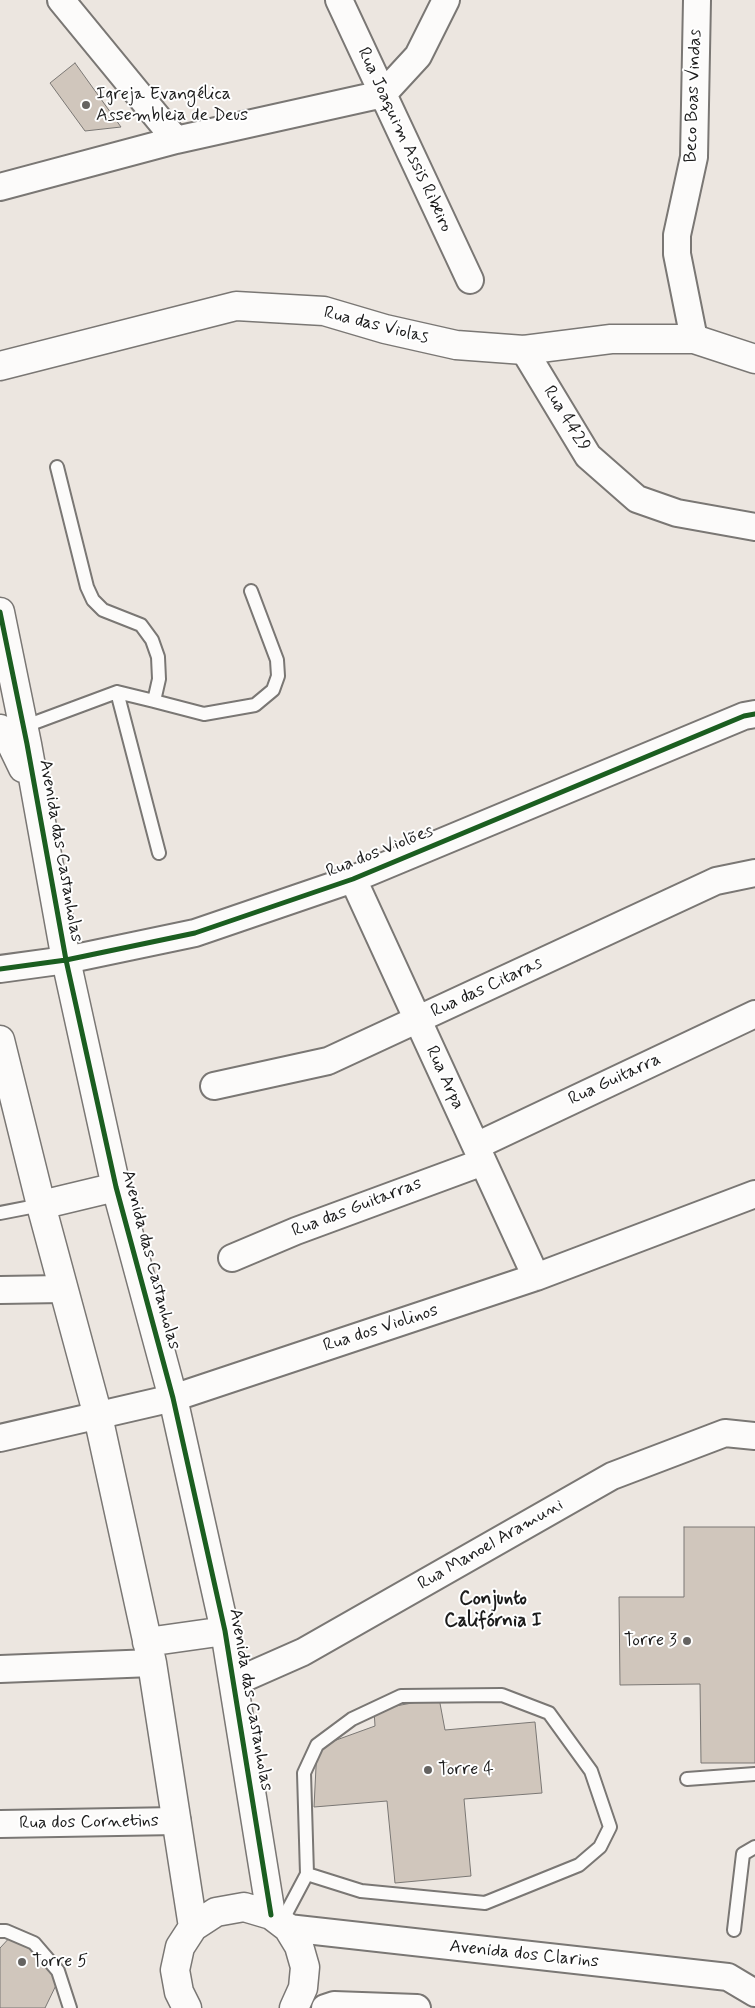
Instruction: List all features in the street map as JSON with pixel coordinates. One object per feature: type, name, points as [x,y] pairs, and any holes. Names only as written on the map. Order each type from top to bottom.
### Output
[{"type":"street","points":[[61,0],[176,140]]},
{"type":"street","name":"Rua Joaquim Assis Ribeiro","points":[[339,0],[470,280]]},
{"type":"street","points":[[0,187],[176,140],[383,94],[418,56],[446,0]]},
{"type":"street","name":"Beco Boas Vindas","points":[[694,340],[677,254],[677,235],[694,157],[697,0]]},
{"type":"street","name":"Rua das Violas","points":[[0,366],[236,306],[324,311],[385,329],[456,345],[524,350],[611,339],[694,340],[755,359]]},
{"type":"street","name":"Rua 4429","points":[[524,350],[588,456],[637,499],[677,513],[755,527]]},
{"type":"street","name":"Avenida das Castanholas","points":[[0,612],[12,728],[36,796],[66,960],[116,1187],[173,1398],[225,1631],[280,1922]]},
{"type":"street","name":"Rua dos Violões","points":[[0,969],[66,960],[194,933],[353,879],[744,716],[755,714]]},
{"type":"street","name":"Rua das Citaras","points":[[214,1086],[328,1061],[716,881],[755,873]]},
{"type":"street","name":"Rua Arpa","points":[[353,879],[536,1277]]},
{"type":"street","name":"Rua Guitarra","points":[[479,1154],[755,1014]]},
{"type":"street","points":[[0,1040],[41,1205],[98,1416],[149,1652],[193,1927]]},
{"type":"street","name":"Rua das Guitarras","points":[[232,1258],[479,1154]]},
{"type":"street","points":[[41,1205],[116,1187]]},
{"type":"street","name":"Rua dos Violinos","points":[[0,1438],[173,1398],[536,1277],[755,1194]]},
{"type":"street","points":[[0,1290],[63,1289]]},
{"type":"street","name":"Rua Manoel Aramuni","points":[[235,1682],[303,1652],[612,1476],[725,1433],[755,1436]]},
{"type":"street","points":[[0,1669],[149,1652],[225,1631]]},
{"type":"street","name":"Rua dos Cornetins","points":[[0,1824],[177,1821]]},
{"type":"street","points":[[177,2003],[175,1970],[180,1947],[193,1927],[216,1912],[244,1907],[280,1922],[299,1946],[305,1967],[303,1988],[294,2008]]},
{"type":"street","name":"Avenida dos Clarins","points":[[280,1922],[728,1977],[755,1993]]},
{"type":"street","points":[[325,2008],[334,2005],[417,2008]]},
{"type":"lane","points":[[57,467],[87,587],[93,600],[104,610],[141,625],[152,640],[158,657],[159,679],[154,701]]},
{"type":"lane","points":[[12,728],[117,692],[204,714],[254,704],[273,690],[278,676],[277,660],[251,591]]},
{"type":"lane","points":[[117,692],[159,853]]},
{"type":"lane","points":[[0,1213],[41,1205]]},
{"type":"lane","points":[[280,1922],[307,1874],[304,1774],[317,1745],[352,1719],[401,1696],[502,1696],[549,1713],[591,1771],[610,1827],[600,1847],[579,1865],[485,1902],[361,1891],[307,1874]]},
{"type":"lane","points":[[687,1779],[755,1774]]},
{"type":"lane","points":[[734,1930],[743,1854],[755,1847]]},
{"type":"lane","points":[[0,1931],[34,1943],[58,1971],[70,2008]]},
{"type":"building","name":"Igreja Evangélica Assembleia de Deus","points":[[75,63],[121,127],[85,131],[50,83]]},
{"type":"building","name":"Torre 3","points":[[684,1527],[755,1527],[755,1763],[701,1763],[700,1684],[620,1685],[619,1597],[684,1597]]},
{"type":"building","name":"Torre 4","points":[[439,1698],[445,1730],[535,1722],[542,1793],[464,1799],[471,1876],[395,1883],[387,1801],[314,1807],[317,1747],[375,1726],[374,1710]]},
{"type":"building","name":"Torre 5","points":[[13,1934],[60,1977],[45,2008],[0,2008],[0,1948]]},
{"type":"cycle path","points":[[0,612],[27,744],[66,960],[116,1187],[173,1398],[225,1631],[271,1915]]},
{"type":"cycle path","points":[[0,969],[66,960],[195,933],[353,879],[744,716],[755,714]]},
{"type":"place","name":"Igreja Evangélica Assembleia de Deus","points":[[86,105]]},
{"type":"place","name":"Torre 3","points":[[687,1641]]},
{"type":"place","name":"Torre 4","points":[[428,1770]]},
{"type":"place","name":"Torre 5","points":[[22,1962]]},
{"type":"district","name":"Conjunto Califórnia I","points":[[493,1611]]}]
